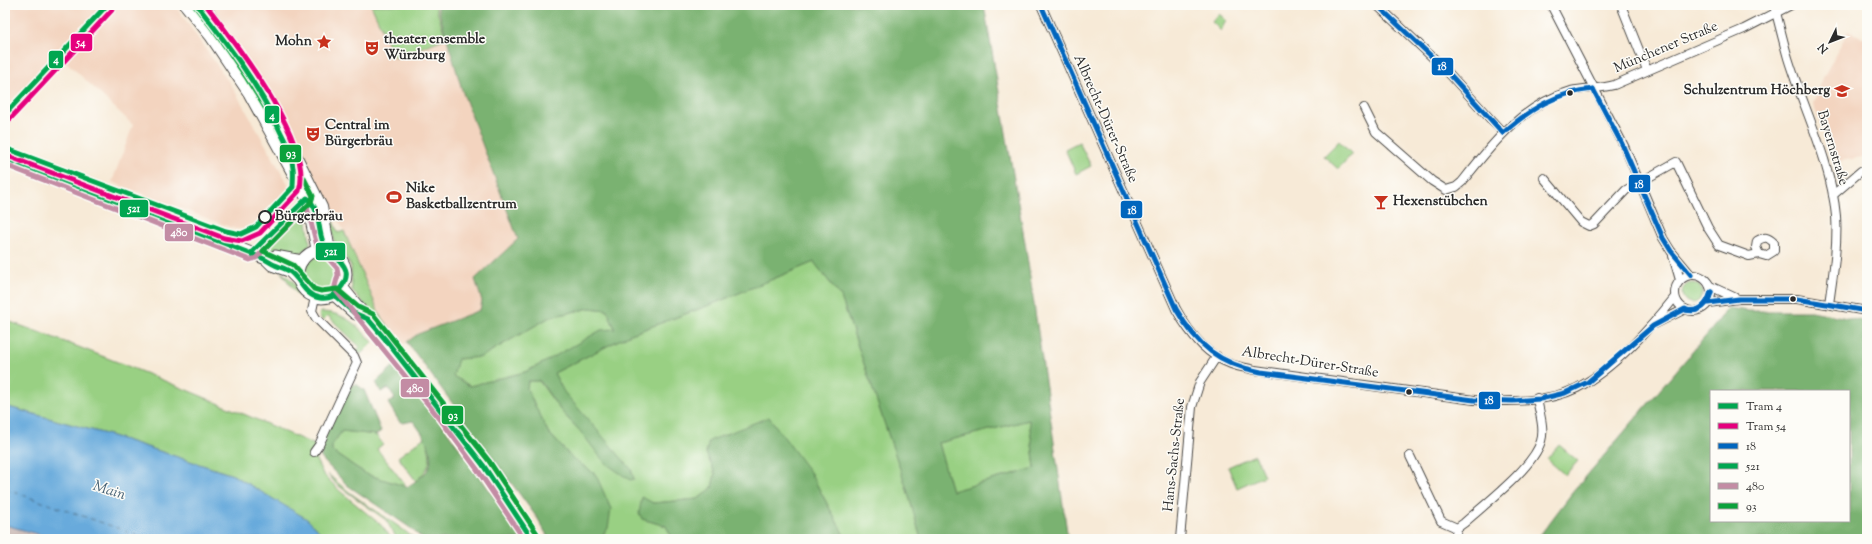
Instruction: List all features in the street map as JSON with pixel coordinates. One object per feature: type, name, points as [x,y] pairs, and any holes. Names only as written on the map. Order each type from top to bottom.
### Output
[{"type":"main road","points":[[5,158],[159,216],[266,259],[272,264],[289,271],[299,281],[314,303],[322,298],[334,295],[342,287],[346,272],[340,259],[322,251],[309,254],[302,261],[299,267],[299,281]]},
{"type":"main road","points":[[266,259],[275,256],[302,261]]},
{"type":"main road","points":[[342,287],[386,339],[451,421],[483,465],[532,539]]},
{"type":"main road","points":[[334,295],[354,313],[368,319]]},
{"type":"street","points":[[186,5],[210,36],[249,94],[306,198],[322,251],[329,246],[322,207],[290,143],[259,88],[204,5]]},
{"type":"street","name":"Albrecht-Dürer-Straße","points":[[1041,5],[1176,309],[1188,330],[1217,356],[1231,364],[1255,370],[1323,380],[1481,400],[1495,401],[1537,398],[1559,394],[1576,388],[1609,366],[1653,326],[1675,297]]},
{"type":"street","points":[[1377,5],[1445,69],[1503,133]]},
{"type":"street","points":[[1551,5],[1593,89],[1604,106],[1640,182],[1657,224],[1671,251],[1680,280]]},
{"type":"street","points":[[1620,5],[1647,70]]},
{"type":"street","name":"Bayernstraße","points":[[1774,5],[1788,58],[1818,140],[1833,195],[1836,217],[1835,259],[1829,304]]},
{"type":"street","name":"Münchener Straße","points":[[1364,108],[1376,132],[1439,186],[1446,190],[1456,187],[1462,182],[1503,133],[1521,116],[1539,104],[1571,92],[1614,85],[1777,14],[1791,5]]},
{"type":"street","points":[[210,36],[220,28]]},
{"type":"street","points":[[249,94],[259,88]]},
{"type":"street","points":[[1544,178],[1581,222],[1589,226],[1594,224],[1626,190],[1676,162],[1708,228],[1719,245],[1748,256],[1759,254]]},
{"type":"street","points":[[1833,195],[1861,171]]},
{"type":"street","points":[[1671,251],[1691,275],[1702,278],[1710,286],[1739,299]]},
{"type":"street","points":[[1691,275],[1680,280],[1675,291],[1675,297],[1678,303],[1685,309],[1693,311],[1699,310],[1708,303],[1739,299],[1797,299],[1867,311]]},
{"type":"street","points":[[1708,303],[1711,292],[1710,286]]},
{"type":"street","points":[[314,303],[312,311],[316,318],[354,356],[357,363],[319,445],[314,452]]},
{"type":"street","name":"Albrecht-Dürer-Straße","points":[[1653,326],[1685,309]]},
{"type":"street","name":"Hans-Sachs-Straße","points":[[1180,539],[1192,407],[1200,382],[1217,356]]},
{"type":"street","points":[[1455,539],[1457,528],[1464,524],[1531,462],[1542,440],[1542,427],[1537,398]]},
{"type":"street","points":[[1410,456],[1441,521],[1457,528]]},
{"type":"shaded area","points":[[5,5],[175,5],[233,88],[288,184],[287,189],[253,225],[244,229],[235,229],[112,182],[133,125],[57,53],[5,108]]},
{"type":"shaded area","points":[[208,5],[371,5],[395,58],[446,38],[463,93],[518,239],[476,279],[482,301],[480,310],[418,334],[403,345],[379,313],[344,231],[288,125]]},
{"type":"shaded area","name":"Schulzentrum Höchberg","points":[[1848,31],[1867,39],[1867,156],[1835,162],[1813,104],[1823,78]]},
{"type":"shaded area","points":[[5,525],[56,539],[5,539]]},
{"type":"green space","points":[[371,5],[435,5],[446,38],[395,58]]},
{"type":"green space","points":[[437,5],[984,5],[1026,249],[1068,539],[921,539],[906,486],[841,297],[814,262],[715,303],[631,334],[554,373],[564,392],[631,469],[634,479],[630,480],[605,463],[580,431],[561,411],[540,381],[528,381],[527,389],[548,432],[571,457],[596,475],[611,509],[608,528],[600,539],[549,539],[538,519],[407,342],[418,334],[480,310],[482,301],[475,279],[518,239],[463,93]],"holes":[[[590,308],[607,310],[615,329],[601,330],[525,372],[470,386],[453,376],[458,359],[481,357],[550,317]],[[1029,420],[1035,468],[952,491],[938,443]]]},
{"type":"green space","points":[[1219,14],[1226,20],[1221,31],[1212,22]]},
{"type":"green space","points":[[1339,141],[1352,154],[1338,169],[1324,156]]},
{"type":"green space","points":[[1079,142],[1091,166],[1076,174],[1065,149]]},
{"type":"green space","points":[[301,212],[306,213],[310,243],[307,248],[298,254],[293,255],[282,254],[271,249],[269,244],[274,236],[288,221]]},
{"type":"green space","points":[[332,219],[338,233],[344,231],[379,313],[390,328],[388,331],[352,290],[351,266],[335,245],[330,220]]},
{"type":"green space","points":[[322,254],[336,260],[342,274],[336,288],[322,294],[308,288],[302,274],[308,260]]},
{"type":"green space","points":[[814,262],[841,297],[906,486],[921,539],[846,539],[810,472],[706,453],[715,473],[712,488],[698,499],[653,503],[642,498],[642,519],[666,526],[673,539],[600,539],[608,528],[596,475],[571,457],[548,432],[527,389],[528,381],[539,381],[561,411],[580,431],[554,373],[631,334],[715,303]]},
{"type":"green space","points":[[281,272],[293,281],[303,298],[298,295]]},
{"type":"green space","points":[[1692,283],[1699,286],[1702,293],[1699,300],[1692,303],[1685,300],[1682,293],[1685,286]]},
{"type":"green space","points":[[590,308],[607,310],[615,329],[525,372],[470,386],[453,376],[457,359],[481,357],[550,317]]},
{"type":"green space","points":[[1728,308],[1749,311],[1812,311],[1867,322],[1867,539],[1537,539],[1572,493]]},
{"type":"green space","points":[[320,312],[336,314],[343,317],[355,325],[373,342],[361,354],[355,352],[360,347],[328,316],[323,321],[319,316]]},
{"type":"green space","points":[[5,320],[161,380],[315,445],[316,460],[323,474],[341,492],[381,525],[392,539],[327,539],[306,519],[233,475],[113,436],[5,406]]},
{"type":"green space","points":[[395,365],[439,420],[513,523],[522,539],[423,539],[409,527],[347,485],[321,458],[324,441],[331,423],[348,389],[352,385],[356,384],[364,390],[381,431],[376,435],[342,431],[332,445],[332,451],[366,474],[407,487],[427,471],[431,458],[425,438],[413,421],[403,423],[399,421],[388,403],[395,399],[389,388],[381,392],[376,382]]},
{"type":"green space","points":[[769,417],[810,472],[846,539],[673,539],[666,526],[642,519],[639,513],[642,497],[653,503],[698,499],[712,488],[715,473],[706,453],[709,441]]},
{"type":"green space","points":[[1029,420],[1035,468],[952,491],[938,443]]},
{"type":"green space","points":[[342,431],[376,435],[383,444],[377,449],[407,487],[366,474],[332,451],[332,445]]},
{"type":"green space","points":[[425,437],[429,450],[430,461],[426,470],[416,481],[398,457]]},
{"type":"green space","points":[[1559,445],[1578,461],[1565,475],[1547,459]]},
{"type":"green space","points":[[1255,455],[1264,476],[1237,488],[1228,467]]},
{"type":"green space","points":[[328,474],[338,483],[415,539],[397,539],[386,520],[336,484]]},
{"type":"water","name":"Main","points":[[5,406],[113,436],[233,475],[307,519],[327,539],[56,539],[5,525]]},
{"type":"ferry route","points":[[5,489],[149,539]]},
{"type":"tram line","name":"4","points":[[5,114],[107,5]]},
{"type":"tram line","name":"4","points":[[5,148],[226,231],[241,234],[256,227],[293,187],[291,159],[286,144],[272,114],[253,81],[197,5]]},
{"type":"tram line","name":"54","points":[[5,155],[224,238],[242,241],[260,233],[299,191],[301,171],[295,147],[284,121],[269,94],[252,67],[206,5]]},
{"type":"tram line","name":"54","points":[[10,119],[112,10]]},
{"type":"transit line","name":"93","points":[[194,5],[228,50],[259,97],[313,196],[311,202],[263,251],[293,265],[314,289],[321,291],[337,289],[358,307],[373,314],[489,461],[538,535]]},
{"type":"transit line","name":"18","points":[[1041,5],[1176,309],[1192,333],[1201,343],[1211,351],[1233,364],[1246,369],[1261,372],[1474,400],[1513,401],[1540,399],[1565,393],[1588,382],[1653,326],[1685,309]]},
{"type":"transit line","name":"18","points":[[1377,5],[1445,69],[1503,133]]},
{"type":"transit line","name":"18","points":[[1593,89],[1622,144],[1663,238],[1671,251],[1691,275]]},
{"type":"transit line","name":"18","points":[[1503,133],[1523,116],[1545,103],[1568,94],[1593,89]]},
{"type":"transit line","name":"521","points":[[5,158],[264,259],[289,271],[297,278],[306,291],[315,297],[331,297],[345,282],[345,268],[323,242],[317,213],[307,198],[251,253]]},
{"type":"transit line","name":"480","points":[[5,165],[250,260],[256,258],[307,207],[317,246],[337,268],[338,275],[335,286],[336,291],[440,419],[477,469],[524,539]]},
{"type":"transit line","name":"18","points":[[1686,310],[1691,311],[1702,307],[1707,301],[1711,292]]},
{"type":"transit line","name":"18","points":[[1686,310],[1691,311],[1703,307],[1708,301],[1711,292]]},
{"type":"transit line","name":"521","points":[[334,295],[354,313],[368,319],[385,339],[483,465],[532,539]]},
{"type":"transit line","name":"18","points":[[1708,303],[1739,299],[1797,299],[1867,311]]},
{"type":"place","name":"Mohn","points":[[324,42]]},
{"type":"place","name":"theater ensemble Würzburg","points":[[372,48]]},
{"type":"place","name":"Schulzentrum Höchberg","points":[[1842,91]]},
{"type":"place","name":"Central im Bürgerbräu","points":[[313,134]]},
{"type":"place","name":"Nike Basketballzentrum","points":[[394,197]]},
{"type":"place","name":"Hexenstübchen","points":[[1381,202]]},
{"type":"place","name":"Bürgerbräu","points":[[265,217]]}]
